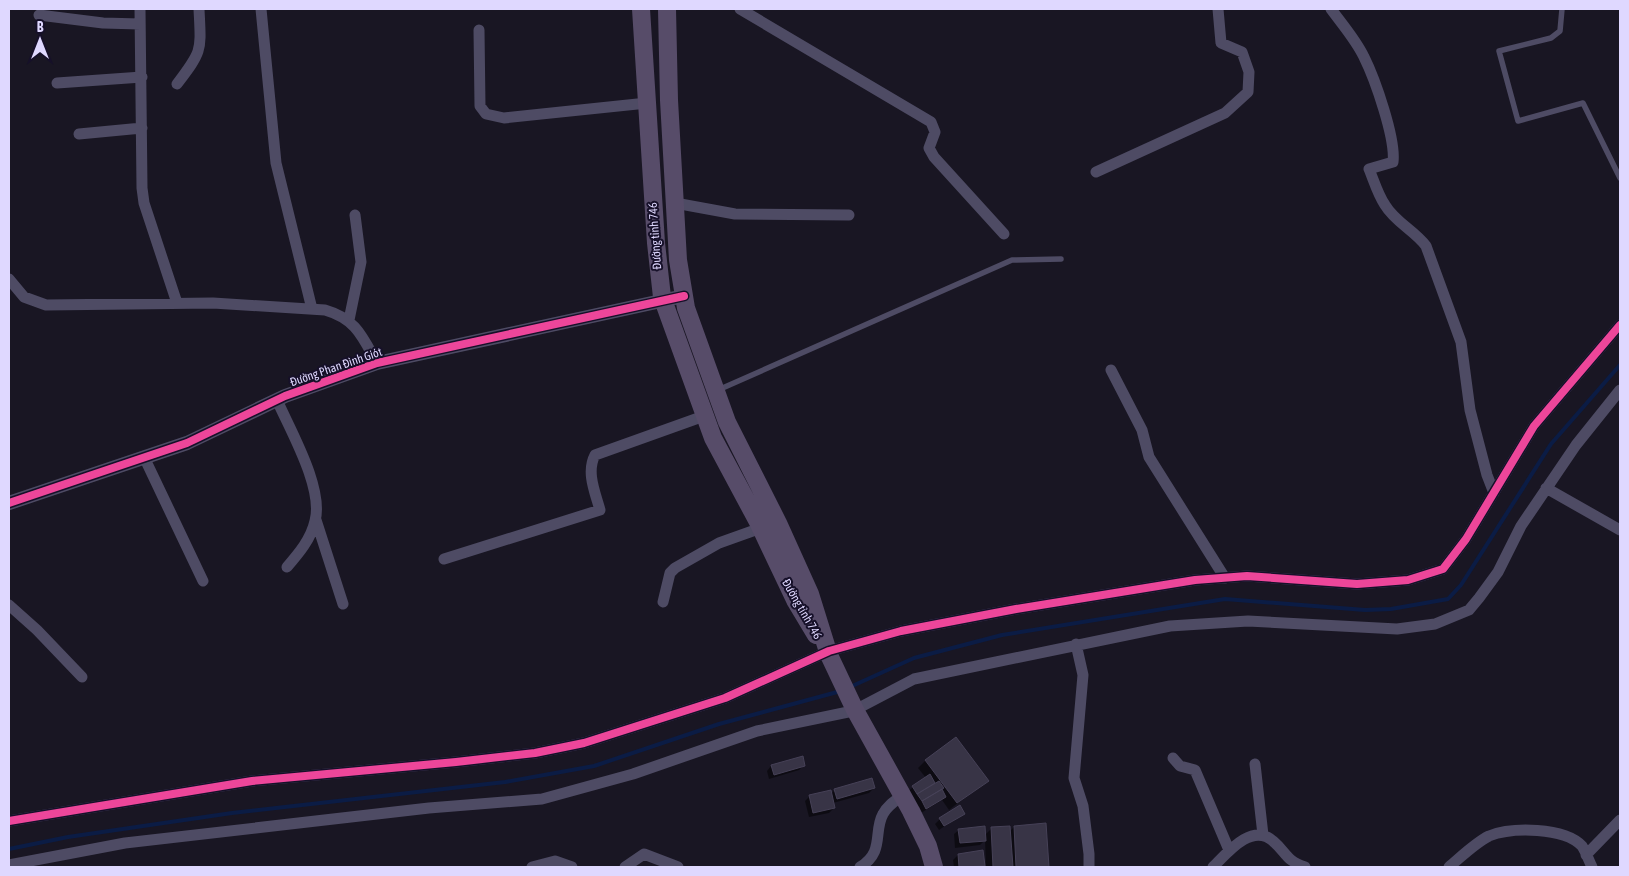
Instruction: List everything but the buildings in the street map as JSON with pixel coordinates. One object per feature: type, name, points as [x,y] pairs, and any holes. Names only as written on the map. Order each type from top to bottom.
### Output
[{"type":"main road","name":"Đường tỉnh 746","points":[[641,9],[658,279],[663,300],[704,416],[730,473],[761,528],[795,600],[828,652]]},
{"type":"main road","name":"Đường tỉnh 746","points":[[667,9],[669,100],[675,202],[680,274],[684,296],[727,422],[778,523],[810,594],[828,652]]},
{"type":"main road","points":[[828,652],[855,710],[928,846],[934,867]]},
{"type":"street","points":[[140,9],[142,188],[144,203],[177,303]]},
{"type":"street","points":[[177,84],[193,62],[201,46],[199,9]]},
{"type":"street","points":[[261,9],[276,162],[312,309]]},
{"type":"street","points":[[740,9],[931,122],[935,132],[930,148],[934,157],[1004,234]]},
{"type":"street","points":[[1096,172],[1225,113],[1248,92],[1250,72],[1242,52],[1221,43],[1218,9]]},
{"type":"street","points":[[1331,9],[1364,56],[1390,135],[1394,153],[1393,162],[1369,169],[1385,206],[1406,228],[1419,236],[1426,246],[1461,342],[1470,410],[1487,475],[1494,492]]},
{"type":"street","points":[[40,15],[103,23],[140,24]]},
{"type":"street","points":[[479,30],[480,106],[486,114],[504,118],[647,103]]},
{"type":"street","points":[[57,83],[142,77]]},
{"type":"street","points":[[79,134],[142,128]]},
{"type":"street","points":[[675,202],[735,214],[849,216]]},
{"type":"street","points":[[349,320],[361,262],[355,215]]},
{"type":"street","points":[[9,279],[24,297],[46,304],[177,303],[312,309],[341,315],[349,320],[363,336],[377,363]]},
{"type":"street","name":"Đường Phan Đình Giót","points":[[9,503],[188,442],[277,400],[377,363],[684,296]]},
{"type":"street","points":[[9,821],[252,780],[456,762],[535,753],[584,743],[725,698],[828,652],[901,631],[1016,609],[1195,580],[1247,576],[1357,584],[1408,580],[1443,569],[1466,539],[1534,426],[1620,325]]},
{"type":"street","points":[[1111,370],[1142,430],[1149,457],[1225,578]]},
{"type":"street","points":[[9,865],[126,843],[429,808],[542,799],[633,774],[757,730],[855,710],[914,679],[1170,626],[1248,621],[1398,629],[1435,624],[1469,610],[1479,598],[1498,572],[1521,526],[1546,488],[1576,444],[1620,390]]},
{"type":"street","points":[[277,400],[309,474],[315,499],[316,520],[342,604]]},
{"type":"street","points":[[444,559],[600,510],[591,476],[590,464],[595,455],[704,416]]},
{"type":"street","points":[[144,457],[203,581]]},
{"type":"street","points":[[1546,488],[1620,530]]},
{"type":"street","points":[[287,567],[306,545],[316,520]]},
{"type":"street","points":[[663,602],[670,573],[675,568],[720,543],[761,528]]},
{"type":"street","points":[[9,605],[37,630],[82,677]]},
{"type":"street","points":[[1076,644],[1082,675],[1074,778],[1083,806],[1089,867]]},
{"type":"street","points":[[1173,758],[1180,766],[1196,770],[1229,850]]},
{"type":"street","points":[[1255,764],[1263,835]]},
{"type":"street","points":[[862,867],[875,850],[881,816],[902,795]]},
{"type":"street","points":[[1586,855],[1620,820]]},
{"type":"street","points":[[1449,867],[1487,837],[1503,831],[1537,831],[1568,836],[1582,847],[1592,867]]},
{"type":"street","points":[[1213,867],[1234,845],[1255,835],[1263,835],[1273,841],[1286,857],[1305,867]]},
{"type":"street","points":[[625,867],[644,854],[678,867]]},
{"type":"street","points":[[532,867],[555,861],[572,867]]},
{"type":"lane","points":[[1562,9],[1560,31],[1551,38],[1499,51],[1518,121],[1583,103],[1620,178]]},
{"type":"lane","points":[[716,391],[1012,260],[1061,258]]},
{"type":"waterway","points":[[850,687],[914,658],[1002,635],[1225,599],[1365,610],[1391,609],[1448,599],[1461,585],[1551,444],[1620,365]]},
{"type":"waterway","points":[[9,849],[68,837],[232,813],[505,782],[594,766],[719,724],[841,691]]},
{"type":"cycle path","points":[[9,503],[187,443],[285,396],[377,363],[684,296]]},
{"type":"cycle path","points":[[9,821],[252,781],[535,753],[584,743],[725,698],[829,651],[901,631],[1016,609],[1195,580],[1247,576],[1357,584],[1408,580],[1443,569],[1466,539],[1534,426],[1620,325]]}]
